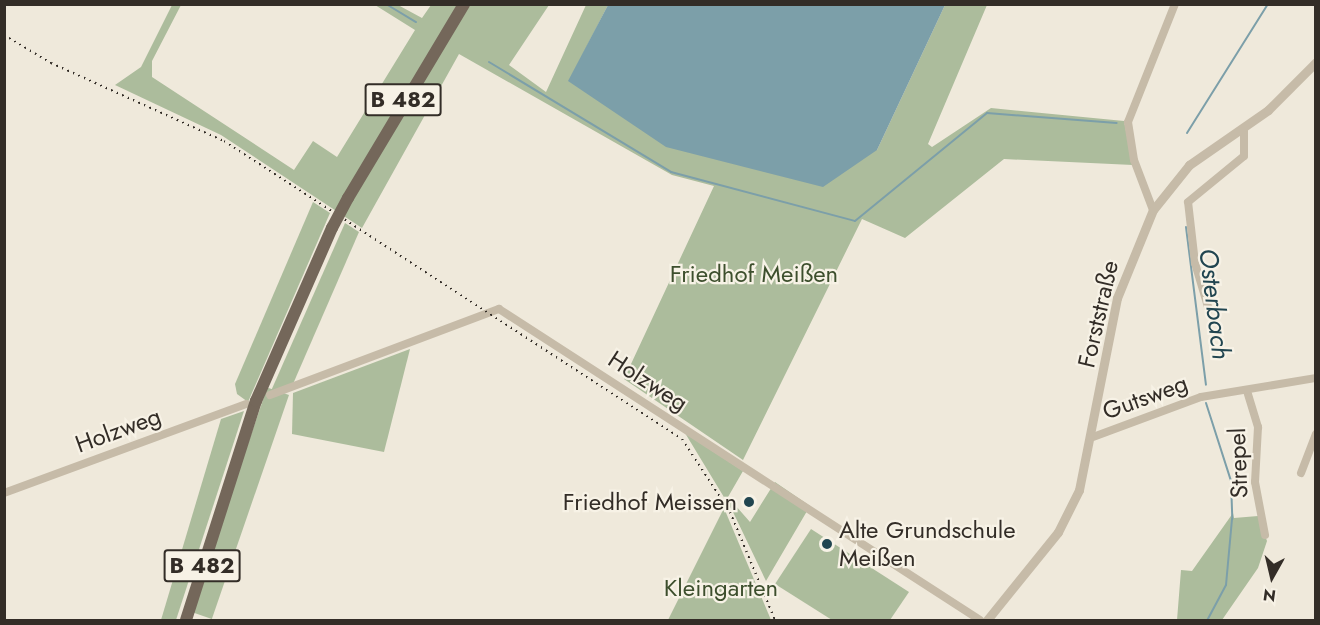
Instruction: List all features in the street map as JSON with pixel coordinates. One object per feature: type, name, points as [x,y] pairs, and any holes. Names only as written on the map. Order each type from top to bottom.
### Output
[{"type":"main road","name":"B 482","points":[[186,621],[256,401],[332,228],[464,4]]},
{"type":"street","points":[[1153,210],[1137,169],[1128,122],[1175,4]]},
{"type":"street","name":"Forststraße","points":[[987,621],[1058,532],[1078,490],[1093,436],[1117,298],[1153,210],[1190,165],[1244,128],[1316,62]]},
{"type":"street","points":[[1209,310],[1195,263],[1188,202],[1244,156],[1244,128]]},
{"type":"street","name":"Holzweg","points":[[270,395],[499,309],[980,621]]},
{"type":"street","name":"Gutsweg","points":[[1093,436],[1201,397],[1316,378]]},
{"type":"street","name":"Strepel","points":[[1247,391],[1258,427],[1255,482],[1264,535]]},
{"type":"street","name":"Holzweg","points":[[4,494],[246,404]]},
{"type":"street","points":[[1301,473],[1316,434]]},
{"type":"green space","name":"Friedhof Meißen","points":[[172,5],[181,5],[152,61],[152,77],[294,170],[313,141],[337,157],[415,30],[375,5],[398,5],[422,18],[431,5],[549,5],[509,65],[546,92],[586,5],[608,5],[569,81],[877,150],[945,5],[987,5],[928,144],[932,147],[991,108],[1124,121],[1133,165],[1004,159],[905,238],[862,219],[743,460],[624,379],[714,186],[672,175],[459,54],[362,228],[221,135],[115,85],[141,67]]},
{"type":"green space","points":[[313,202],[330,213],[248,402],[237,394],[235,384]]},
{"type":"green space","points":[[345,223],[359,232],[293,384],[271,391]]},
{"type":"green space","points":[[410,349],[384,452],[292,434],[293,393]]},
{"type":"green space","points":[[267,388],[289,395],[212,619],[190,612]]},
{"type":"green space","points":[[244,411],[176,620],[161,620],[221,419]]},
{"type":"green space","points":[[685,433],[743,471],[728,497],[750,522],[775,482],[810,506],[766,581],[733,512]]},
{"type":"green space","name":"Kleingarten","points":[[724,508],[771,620],[668,620]]},
{"type":"green space","points":[[1233,513],[1234,518],[1258,516],[1267,541],[1258,568],[1222,620],[1177,620],[1181,570],[1192,571]]},
{"type":"green space","points":[[811,529],[909,592],[890,620],[832,620],[775,584]]},
{"type":"water","points":[[608,5],[945,5],[877,150],[823,187],[666,147],[568,81]]},
{"type":"waterway","points":[[386,4],[416,22]]},
{"type":"waterway","name":"Osterbach","points":[[1187,133],[1268,4]]},
{"type":"waterway","points":[[489,62],[671,172],[855,221],[987,113],[1117,123]]},
{"type":"waterway","name":"Osterbach","points":[[1186,227],[1206,385]]},
{"type":"waterway","name":"Osterbach","points":[[1206,403],[1231,481],[1232,519],[1226,585],[1207,620]]},
{"type":"railway","points":[[4,35],[51,63],[224,141],[682,439],[730,512],[775,620]]},
{"type":"place","name":"Friedhof Meissen","points":[[749,502]]},
{"type":"place","name":"Alte Grundschule Meißen","points":[[827,544]]}]
